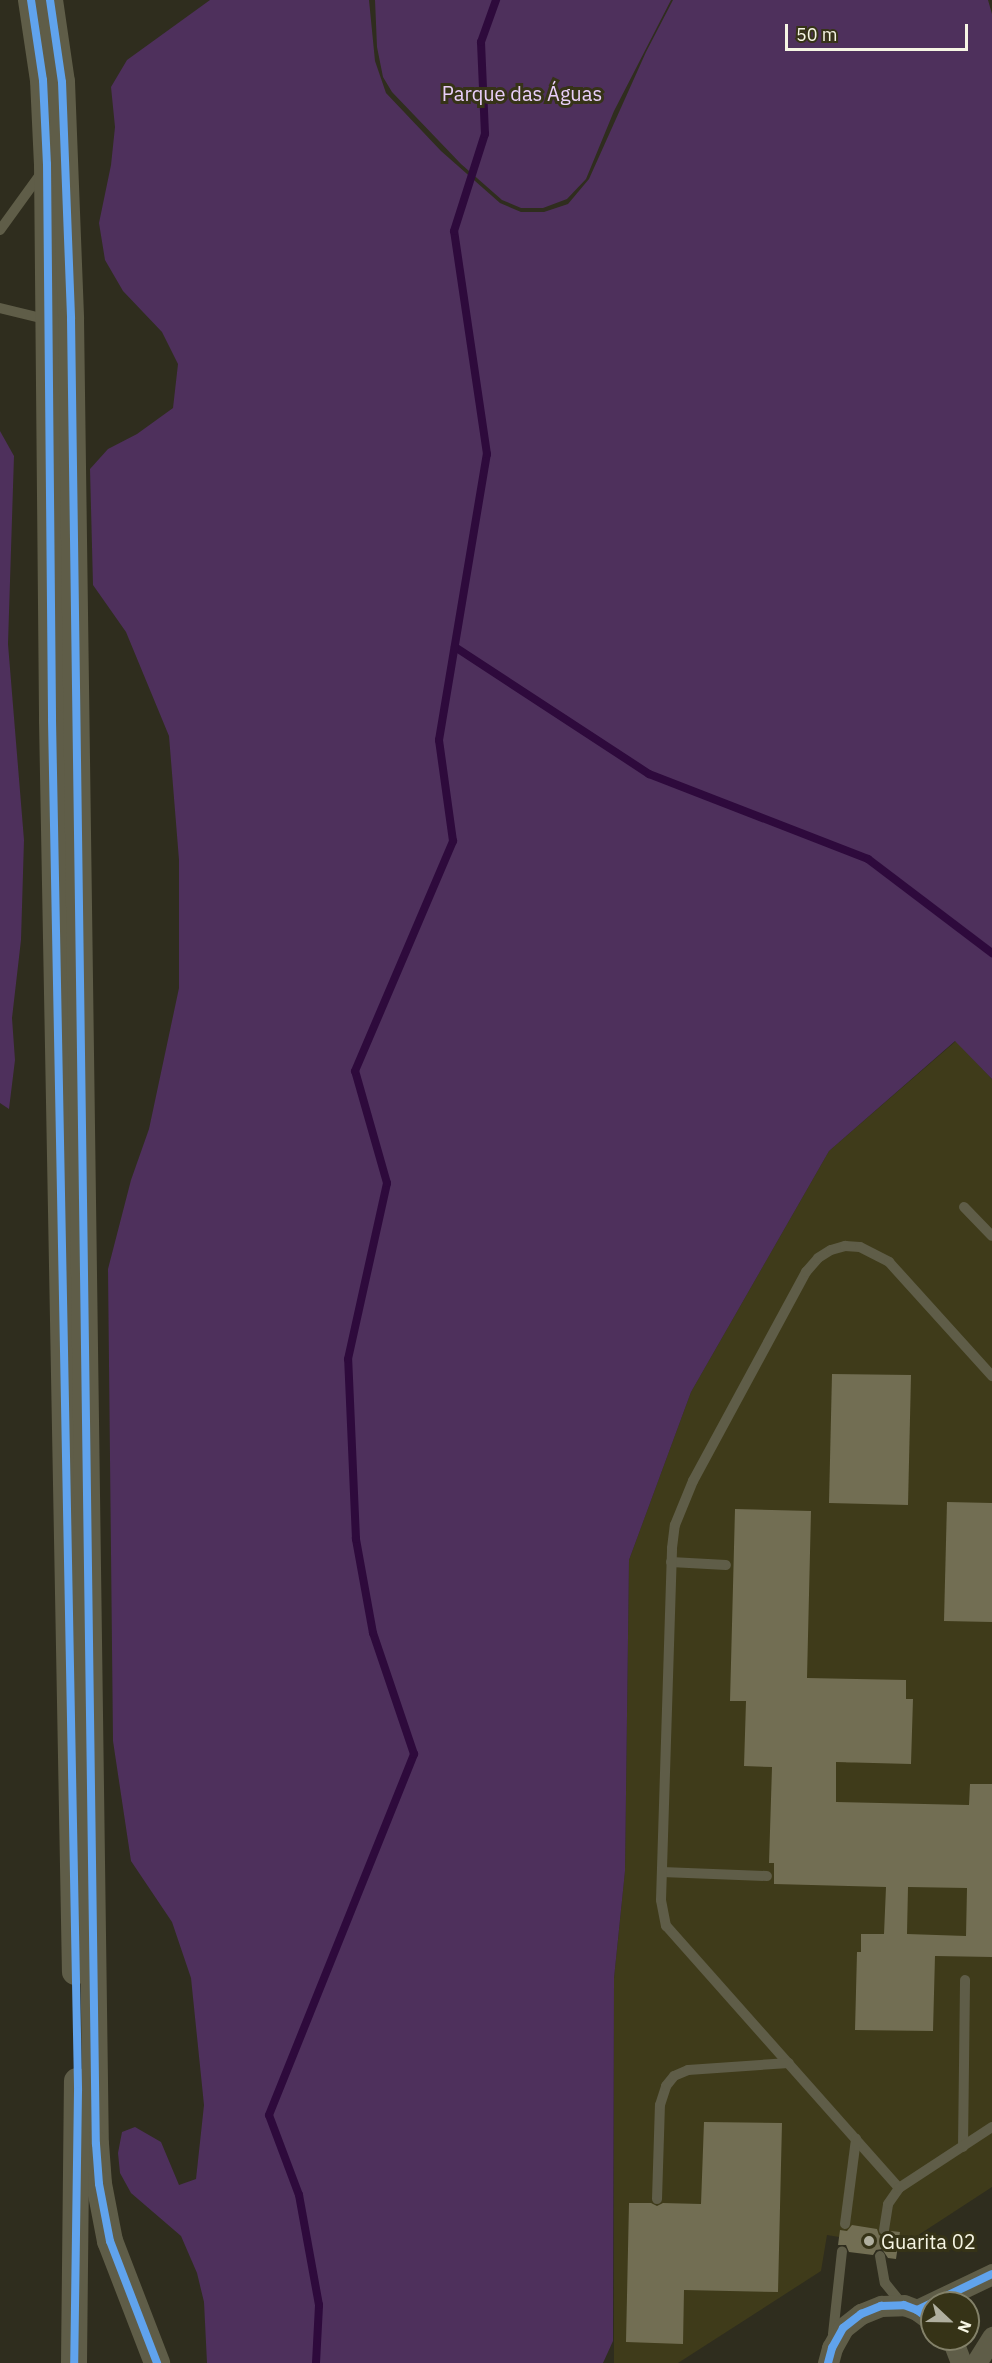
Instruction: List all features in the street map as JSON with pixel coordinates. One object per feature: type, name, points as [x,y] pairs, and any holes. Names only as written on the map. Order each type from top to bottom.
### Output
[{"type":"street","points":[[31,0],[43,80],[59,320],[96,2144],[99,2184],[111,2241],[157,2363]]},
{"type":"street","points":[[50,0],[62,82],[52,720],[77,2079],[74,2363]]},
{"type":"street","points":[[830,2355],[843,2328],[861,2314],[881,2306],[918,2312],[992,2274]]},
{"type":"street","points":[[976,2363],[992,2337]]},
{"type":"lane","points":[[0,230],[47,164]]},
{"type":"lane","points":[[0,308],[59,320]]},
{"type":"lane","points":[[964,1207],[992,1236]]},
{"type":"lane","points":[[899,2188],[789,2063],[687,1953],[666,1926],[661,1900],[671,1562],[675,1525],[693,1481],[806,1272],[818,1258],[831,1250],[845,1246],[860,1247],[889,1262],[992,1376]]},
{"type":"lane","points":[[671,1562],[726,1564]]},
{"type":"lane","points":[[662,1872],[767,1876]]},
{"type":"lane","points":[[963,2147],[965,1980]]},
{"type":"lane","points":[[657,2199],[660,2104],[666,2086],[674,2076],[688,2070],[789,2063]]},
{"type":"lane","points":[[884,2230],[888,2204],[899,2188],[992,2127]]},
{"type":"lane","points":[[845,2224],[855,2139]]},
{"type":"lane","points":[[830,2355],[842,2251]]},
{"type":"lane","points":[[880,2256],[885,2283],[918,2312]]},
{"type":"shaded area","points":[[956,1041],[992,1079],[992,2187],[900,2247],[827,2235],[821,2271],[678,2363],[614,2363],[614,1978],[625,1871],[629,1560],[691,1392],[829,1151]]},
{"type":"green space","points":[[210,0],[369,0],[375,61],[386,93],[441,151],[500,203],[521,212],[544,212],[568,204],[589,179],[646,52],[673,0],[988,0],[992,14],[992,1079],[955,1041],[829,1151],[691,1392],[629,1560],[625,1871],[614,1978],[613,2341],[603,2363],[207,2363],[204,2302],[197,2273],[181,2236],[131,2193],[120,2173],[118,2153],[122,2132],[135,2127],[161,2142],[179,2185],[196,2179],[204,2105],[191,1978],[172,1922],[131,1861],[113,1741],[108,1269],[131,1180],[149,1129],[179,988],[179,860],[169,736],[126,632],[93,585],[90,469],[108,449],[137,434],[173,408],[178,364],[162,332],[123,291],[105,260],[99,223],[111,165],[115,127],[111,87],[127,60]]},
{"type":"green space","name":"Parque das Águas","points":[[375,0],[671,0],[614,111],[586,179],[567,199],[543,208],[521,208],[502,200],[461,164],[392,92],[383,77],[377,47]]},
{"type":"green space","points":[[0,431],[14,456],[8,644],[24,840],[21,940],[12,1018],[15,1060],[9,1109],[0,1103]]},
{"type":"building","points":[[832,1374],[911,1375],[908,1505],[829,1503]]},
{"type":"building","points":[[947,1502],[992,1503],[992,1622],[944,1621]]},
{"type":"building","points":[[735,1509],[811,1511],[807,1678],[906,1680],[906,1699],[913,1699],[911,1764],[836,1762],[836,1802],[969,1805],[970,1784],[992,1784],[992,1957],[935,1956],[933,2031],[855,2030],[857,1952],[861,1952],[861,1934],[884,1934],[886,1887],[774,1884],[774,1863],[769,1863],[772,1767],[744,1766],[746,1701],[730,1701]],"holes":[[[908,1887],[967,1888],[966,1936],[907,1934]]]},
{"type":"building","points":[[704,2122],[782,2123],[778,2292],[684,2290],[683,2344],[626,2342],[629,2203],[651,2203],[657,2206],[663,2203],[701,2204]]},
{"type":"building","name":"Guarita 02","points":[[852,2225],[877,2229],[879,2235],[883,2237],[891,2231],[900,2232],[896,2259],[888,2258],[882,2249],[876,2250],[873,2255],[849,2252],[846,2245],[838,2245],[840,2230],[847,2231]]},
{"type":"waterway","points":[[316,2363],[319,2305],[299,2195],[269,2115],[414,1754],[373,1633],[356,1539],[348,1359],[387,1183],[355,1071],[453,841],[439,740],[487,454],[454,231],[485,134],[481,42],[496,0]]},
{"type":"waterway","points":[[455,647],[649,774],[868,859],[992,953]]},
{"type":"cycle path","points":[[31,0],[43,80],[47,164],[52,720],[78,2091],[74,2363]]},
{"type":"cycle path","points":[[50,0],[62,82],[71,319],[96,2144],[99,2184],[110,2241],[157,2363]]},
{"type":"cycle path","points":[[917,2310],[992,2274]]},
{"type":"cycle path","points":[[828,2363],[832,2348],[843,2328],[861,2314],[881,2306],[904,2305],[920,2312]]},
{"type":"place","name":"Guarita 02","points":[[869,2241]]}]
